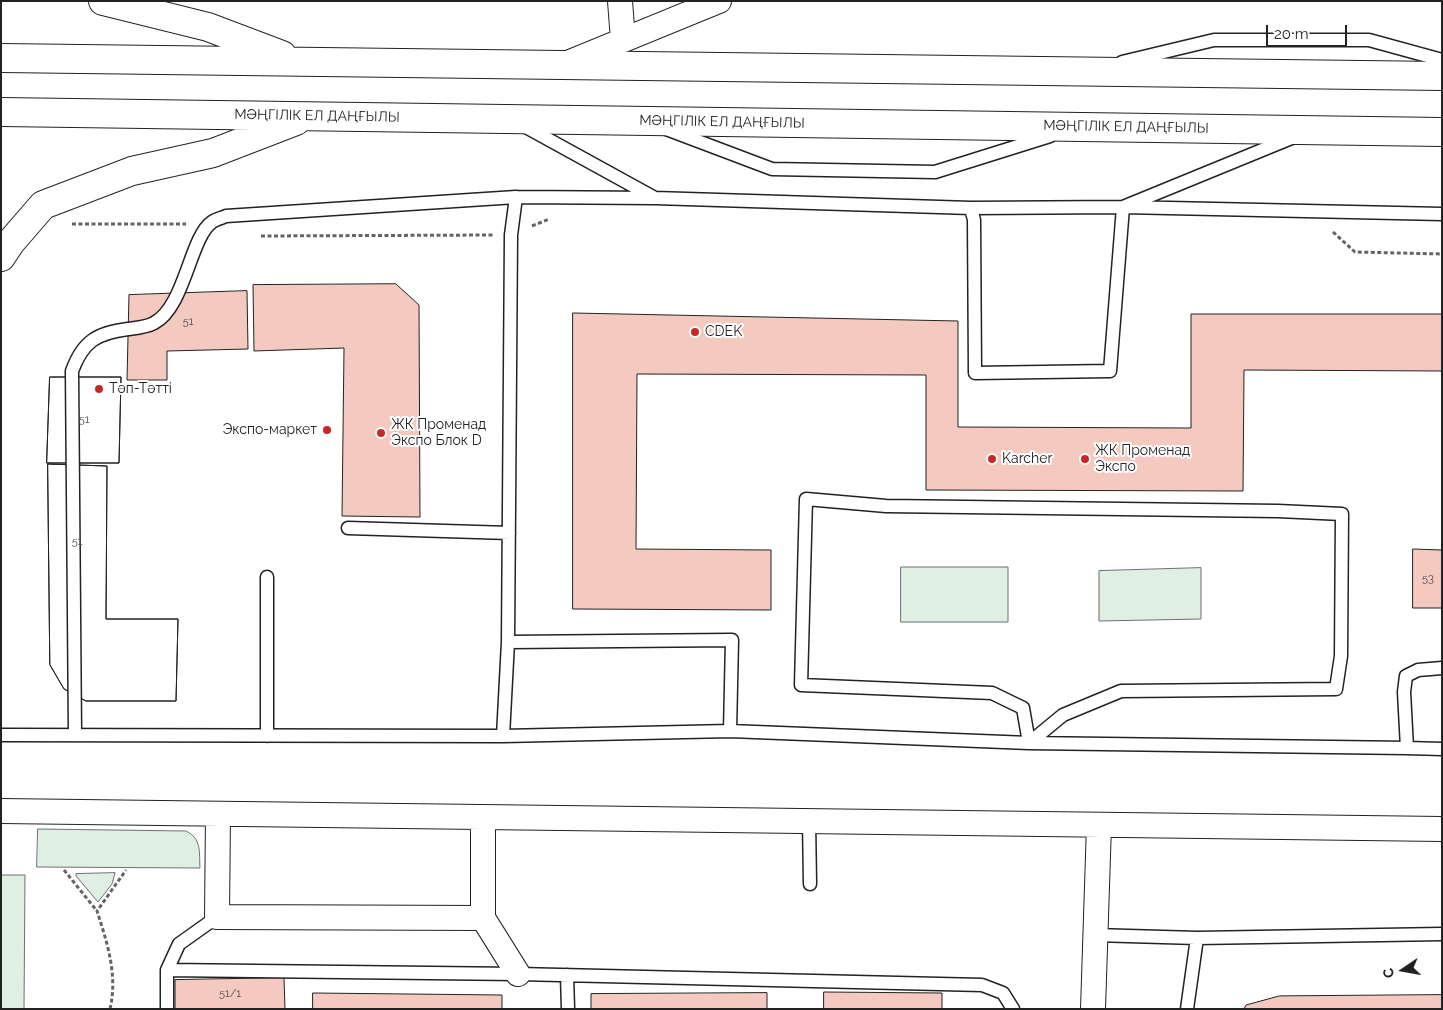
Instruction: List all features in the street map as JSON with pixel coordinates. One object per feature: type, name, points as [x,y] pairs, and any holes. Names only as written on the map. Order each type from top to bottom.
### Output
[{"type":"main road","points":[[103,1],[208,27],[300,62]]},
{"type":"main road","points":[[1,58],[1442,76]]},
{"type":"main road","name":"МӘҢГІЛІК ЕЛ ДАҢҒЫЛЫ","points":[[1,112],[1442,132]]},
{"type":"main road","points":[[1,257],[10,242],[43,205],[132,171],[213,152],[311,116]]},
{"type":"street","points":[[620,1],[624,40]]},
{"type":"street","points":[[563,65],[719,1]]},
{"type":"street","points":[[1,811],[1442,829]]},
{"type":"street","points":[[218,814],[217,917],[483,918]]},
{"type":"street","points":[[483,818],[483,918],[518,974]]},
{"type":"street","points":[[1093,1009],[1099,825]]},
{"type":"lane","points":[[1084,72],[1214,40],[1369,40],[1442,60]]},
{"type":"lane","points":[[511,118],[655,198]]},
{"type":"lane","points":[[642,120],[772,169],[935,172],[1080,126]]},
{"type":"lane","points":[[1124,207],[1312,130]]},
{"type":"lane","points":[[503,736],[508,642],[512,235],[516,197]]},
{"type":"lane","points":[[75,735],[72,371],[78,354],[90,341],[110,331],[154,324],[164,315],[181,287],[207,229],[211,223],[226,216],[516,197],[655,198],[971,208],[1124,207],[1442,214]]},
{"type":"lane","points":[[971,208],[974,220],[975,373],[1110,371],[1124,207]]},
{"type":"lane","points":[[806,499],[886,506],[1342,514],[1340,656],[1336,689],[1121,691],[1063,715],[1029,743],[1022,708],[992,693],[801,685],[806,499]]},
{"type":"lane","points":[[348,528],[509,533]]},
{"type":"lane","points":[[267,736],[268,578]]},
{"type":"lane","points":[[508,642],[732,640],[730,731]]},
{"type":"lane","points":[[1407,748],[1404,692],[1406,676],[1418,670],[1442,668]]},
{"type":"lane","points":[[1,735],[503,736],[730,731],[1029,743],[1442,749]]},
{"type":"lane","points":[[809,821],[810,884]]},
{"type":"lane","points":[[166,1009],[167,970],[179,944],[217,917]]},
{"type":"lane","points":[[1094,935],[1197,938],[1442,934]]},
{"type":"lane","points":[[1187,1009],[1197,938]]},
{"type":"lane","points":[[167,970],[518,974],[982,985],[1003,993],[1013,1009]]},
{"type":"lane","points":[[567,975],[568,1009]]},
{"type":"path","points":[[259,236],[512,235],[555,216]]},
{"type":"path","points":[[71,224],[199,224],[207,229]]},
{"type":"path","points":[[1328,228],[1355,252],[1442,254]]},
{"type":"path","points":[[64,870],[97,911],[109,950],[113,977],[110,1009]]},
{"type":"path","points":[[97,911],[126,870]]},
{"type":"green space","points":[[901,567],[1008,567],[1008,622],[901,622]]},
{"type":"green space","points":[[1201,568],[1201,619],[1099,621],[1099,571]]},
{"type":"green space","points":[[38,829],[186,831],[195,838],[199,846],[200,868],[37,867]]},
{"type":"green space","points":[[115,873],[112,884],[98,902],[76,876],[76,874]]},
{"type":"green space","points":[[1,875],[25,875],[24,1009],[1,1009]]},
{"type":"building","name":"ЖК Променад Экспо Блок D","points":[[396,284],[419,305],[420,517],[342,516],[344,348],[254,351],[253,285]]},
{"type":"building","points":[[247,291],[248,349],[167,351],[167,380],[127,380],[129,295]]},
{"type":"building","name":"ЖК Променад Экспо","points":[[573,313],[958,321],[958,427],[1191,428],[1191,314],[1442,314],[1442,371],[1244,370],[1243,491],[926,490],[926,375],[637,374],[636,549],[771,550],[771,610],[573,609]]},
{"type":"building","points":[[50,377],[121,377],[119,463],[47,463]]},
{"type":"building","points":[[50,377],[121,377],[119,463],[47,463]]},
{"type":"building","points":[[48,464],[107,466],[106,619],[178,619],[176,701],[86,701],[64,689],[50,665]]},
{"type":"building","points":[[48,464],[107,466],[106,619],[178,619],[176,701],[86,701],[64,689],[50,665]]},
{"type":"building","points":[[1413,549],[1442,550],[1442,608],[1413,608]]},
{"type":"building","points":[[284,978],[285,1009],[175,1009],[175,980]]},
{"type":"building","points":[[824,992],[942,993],[942,1009],[824,1009]]},
{"type":"building","points":[[313,993],[502,995],[502,1009],[313,1009]]},
{"type":"building","points":[[767,993],[767,1009],[591,1009],[591,994]]},
{"type":"building","points":[[1442,995],[1442,1009],[1244,1009],[1246,1005],[1279,996]]},
{"type":"place","name":"CDEK","points":[[695,332]]},
{"type":"place","name":"Тәп-Тәтті","points":[[99,389]]},
{"type":"place","name":"Экспо-маркет","points":[[327,430]]},
{"type":"place","name":"ЖК Променад Экспо Блок D","points":[[381,433]]},
{"type":"place","name":"Karcher","points":[[992,459]]},
{"type":"place","name":"ЖК Променад Экспо","points":[[1085,459]]}]
